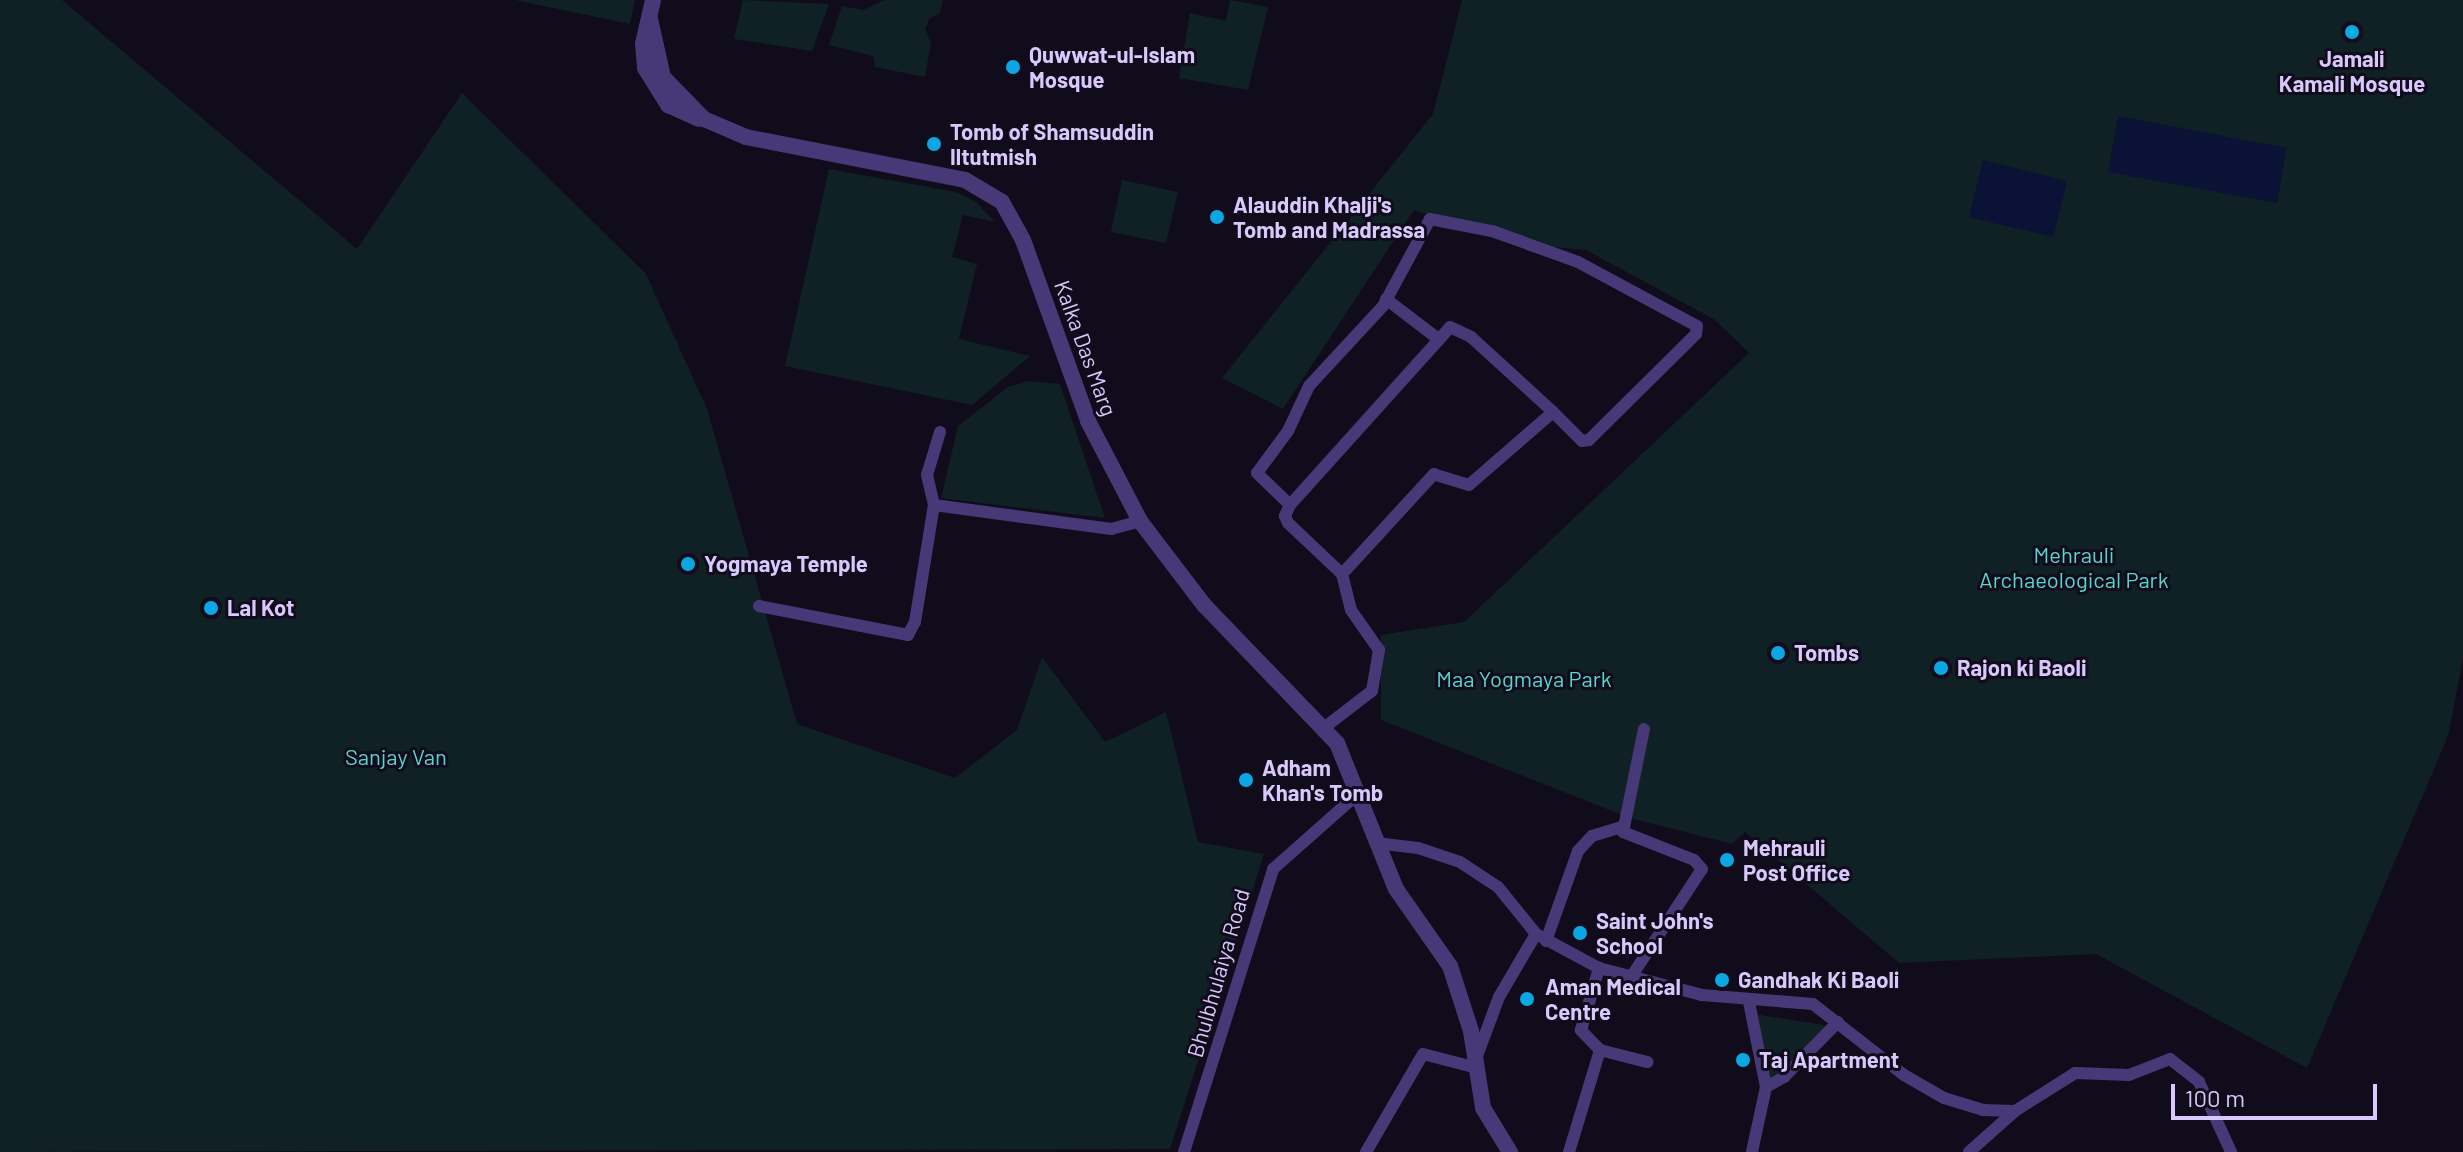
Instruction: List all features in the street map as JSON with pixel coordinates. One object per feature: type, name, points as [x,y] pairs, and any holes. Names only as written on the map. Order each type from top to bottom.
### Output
[{"type":"street","name":"Kalka Das Marg","points":[[653,0],[643,44],[651,82],[680,114],[704,119],[746,137],[965,180],[1002,202],[1023,240],[1088,421],[1140,521],[1204,605],[1325,727],[1337,743],[1359,793]]},
{"type":"street","points":[[1290,505],[1257,473],[1288,431],[1309,386],[1386,299],[1430,219],[1444,218],[1603,273],[1697,326],[1696,334],[1589,440],[1582,441],[1461,329],[1450,327],[1437,338],[1402,385],[1290,505],[1288,523],[1342,574],[1351,610],[1376,643],[1379,674],[1366,698],[1325,727]]},
{"type":"street","points":[[1386,299],[1437,338]]},
{"type":"street","points":[[1342,574],[1434,474],[1443,473],[1469,485],[1553,412]]},
{"type":"street","points":[[759,606],[908,635],[915,622],[934,505],[927,475],[940,432]]},
{"type":"street","points":[[934,505],[1111,529],[1140,521]]},
{"type":"street","points":[[1631,977],[1696,881],[1701,865],[1626,835],[1622,827],[1644,729]]},
{"type":"street","points":[[1359,793],[1376,843],[1407,908],[1445,955],[1463,998],[1483,1108],[1510,1152]]},
{"type":"street","name":"Bhulbhulaiya Road","points":[[1184,1152],[1273,869],[1359,793]]},
{"type":"street","points":[[1476,1064],[1499,997],[1541,937],[1578,851],[1592,836],[1622,827]]},
{"type":"street","points":[[1376,843],[1418,848],[1460,862],[1498,887],[1541,937],[1599,968],[1749,1002],[1813,1004],[1874,1055],[1944,1098],[1983,1110],[2015,1111]]},
{"type":"street","points":[[1599,968],[1581,1030],[1600,1050],[1647,1062]]},
{"type":"street","points":[[1749,1002],[1766,1087],[1752,1152]]},
{"type":"street","points":[[1766,1087],[1784,1077],[1838,1022]]},
{"type":"street","points":[[1569,1152],[1600,1050]]},
{"type":"street","points":[[1366,1152],[1423,1054],[1476,1064]]},
{"type":"street","points":[[1969,1152],[2015,1111],[2062,1078],[2075,1073],[2129,1075],[2170,1059],[2199,1082],[2231,1152]]},
{"type":"green space","name":"Sanjay Van","points":[[0,0],[62,0],[357,249],[462,93],[646,274],[707,409],[797,724],[955,778],[1017,730],[1042,657],[1105,742],[1166,712],[1198,842],[1264,854],[1170,1149],[0,1152]]},
{"type":"green space","points":[[515,0],[635,0],[630,24]]},
{"type":"green space","points":[[743,0],[829,4],[812,51],[734,39]]},
{"type":"green space","points":[[885,0],[943,0],[940,13],[930,18],[925,29],[931,42],[925,77],[875,67],[873,56],[829,45],[842,6],[863,10]]},
{"type":"green space","points":[[1230,0],[1268,7],[1248,90],[1179,78],[1190,13],[1226,21]]},
{"type":"green space","name":"Mehrauli Archaeological Park","points":[[1462,0],[2463,0],[2463,659],[2448,736],[2307,1068],[2096,954],[1899,963],[1745,832],[1732,844],[1630,818],[1381,720],[1381,635],[1464,622],[1749,353],[1715,320],[1586,250],[1522,244],[1414,210],[1283,409],[1222,378],[1433,114]]},
{"type":"green space","points":[[829,169],[956,192],[975,201],[995,222],[963,215],[952,257],[977,264],[959,339],[1030,356],[972,405],[785,366]]},
{"type":"green space","points":[[1122,180],[1178,192],[1166,243],[1111,232]]},
{"type":"green space","points":[[1028,381],[1060,384],[1105,518],[941,498],[958,426],[1008,387]]},
{"type":"green space","points":[[1754,1014],[1830,1026],[1774,1081],[1763,1075]]},
{"type":"water","points":[[2118,116],[2287,148],[2277,203],[2108,172]]},
{"type":"water","points":[[1983,160],[2067,181],[2053,237],[1969,217]]},
{"type":"place","name":"Jamali Kamali Mosque","points":[[2352,32]]},
{"type":"place","name":"Quwwat-ul-Islam Mosque","points":[[1013,67]]},
{"type":"place","name":"Tomb of Shamsuddin Iltutmish","points":[[934,144]]},
{"type":"place","name":"Alauddin Khalji's Tomb and Madrassa","points":[[1217,217]]},
{"type":"place","name":"Yogmaya Temple","points":[[688,564]]},
{"type":"place","name":"Lal Kot","points":[[211,608]]},
{"type":"place","name":"Tombs","points":[[1778,653]]},
{"type":"place","name":"Rajon ki Baoli","points":[[1941,668]]},
{"type":"place","name":"Adham Khan's Tomb","points":[[1246,780]]},
{"type":"place","name":"Mehrauli Post Office","points":[[1727,860]]},
{"type":"place","name":"Saint John's School","points":[[1580,933]]},
{"type":"place","name":"Gandhak Ki Baoli","points":[[1722,980]]},
{"type":"place","name":"Aman Medical Centre","points":[[1527,999]]},
{"type":"place","name":"Taj Apartment","points":[[1743,1060]]},
{"type":"park label","name":"Maa Yogmaya Park","points":[[1524,679]]}]
